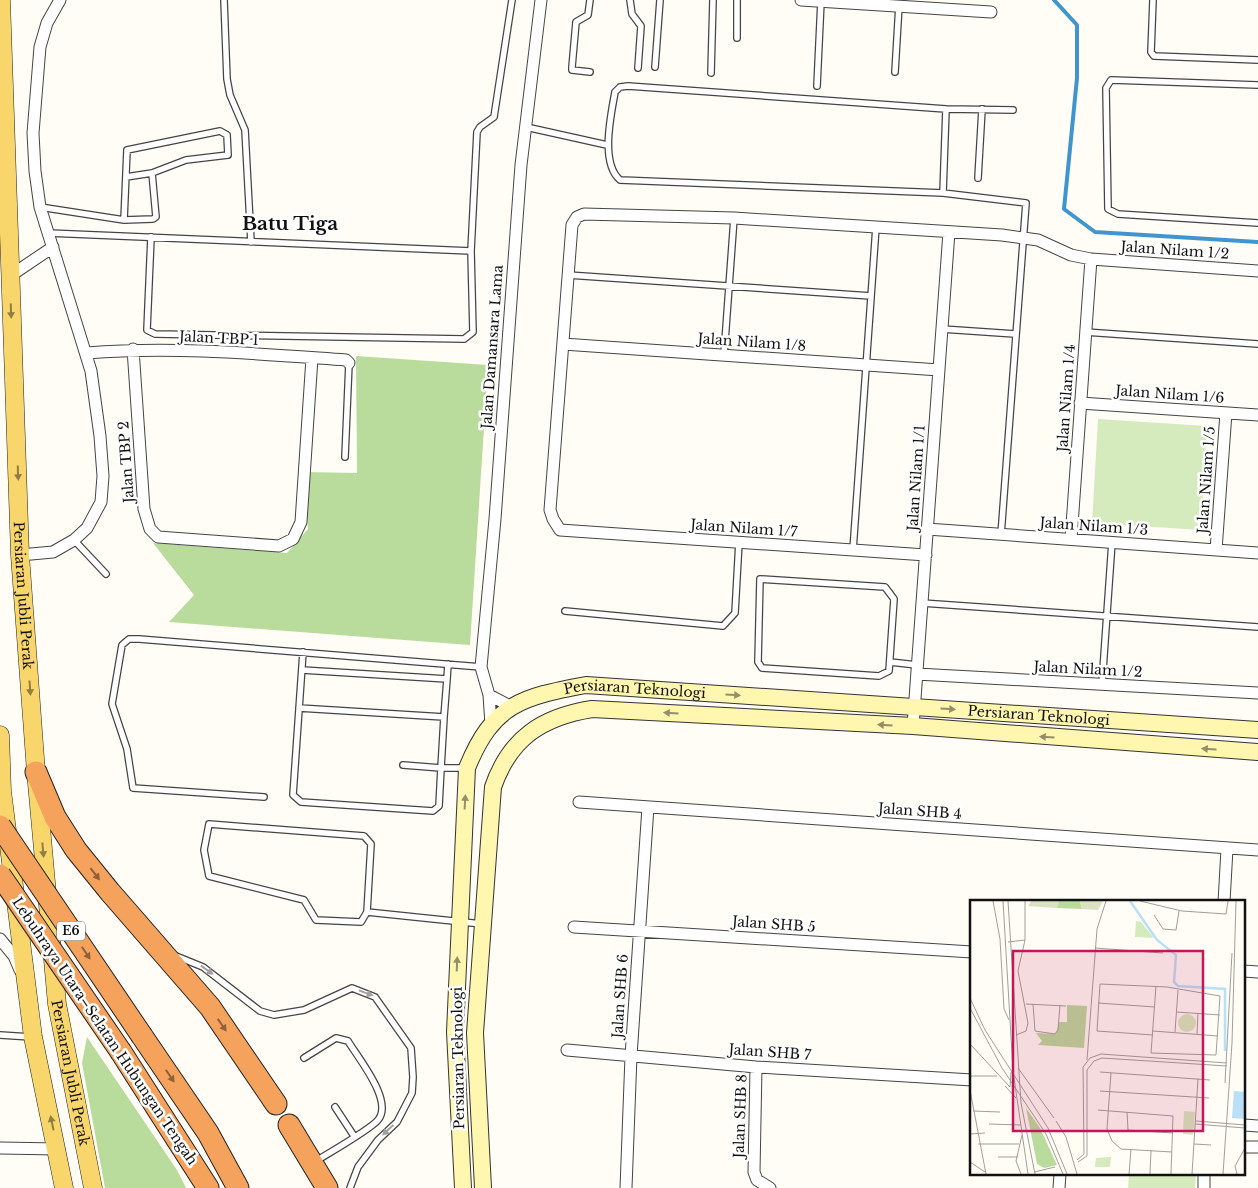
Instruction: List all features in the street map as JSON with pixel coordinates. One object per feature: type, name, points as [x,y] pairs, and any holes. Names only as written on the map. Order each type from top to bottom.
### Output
[{"type":"highway","points":[[36,772],[55,817],[76,850],[210,1007],[276,1104]]},
{"type":"highway","name":"Lebuhraya Utara–Selatan Hubungan Tengah","points":[[0,826],[208,1132],[238,1188]]},
{"type":"highway","name":"Lebuhraya Utara–Selatan Hubungan Tengah","points":[[0,875],[121,1052],[208,1188]]},
{"type":"highway","points":[[289,1124],[327,1188]]},
{"type":"main road","name":"Persiaran Jubli Perak","points":[[2,0],[20,555],[36,772],[57,1004],[93,1188]]},
{"type":"main road","name":"Persiaran Teknologi","points":[[463,1188],[455,1032],[458,923],[467,768],[475,748],[491,725],[510,706],[549,692],[586,685],[1258,730]]},
{"type":"main road","name":"Persiaran Teknologi","points":[[483,1188],[476,1033],[494,787],[499,770],[516,746],[537,726],[566,713],[592,709],[913,726],[1258,752]]},
{"type":"main road","name":"Persiaran Jubli Perak","points":[[0,735],[2,791],[33,1037],[58,1149],[64,1188]]},
{"type":"street","points":[[20,555],[53,552],[74,540],[87,528],[101,502],[103,476],[100,436],[87,353],[40,207],[33,133],[40,47],[47,23],[60,0]]},
{"type":"street","name":"Jalan Damansara Lama","points":[[491,725],[489,695],[481,667],[495,519],[512,276],[526,127],[541,0]]},
{"type":"street","points":[[801,0],[991,12]]},
{"type":"street","name":"Jalan Nilam 1/2","points":[[560,530],[553,520],[550,510],[572,225],[577,217],[584,214],[734,218],[1022,237],[1091,259],[1258,271]]},
{"type":"street","name":"Jalan Nilam 1/1","points":[[913,726],[949,232]]},
{"type":"street","points":[[10,276],[53,247]]},
{"type":"street","name":"Jalan Nilam 1/4","points":[[1071,539],[1091,259]]},
{"type":"street","name":"Jalan Nilam 1/8","points":[[563,344],[939,370]]},
{"type":"street","name":"Jalan TBP 1","points":[[87,353],[133,349],[346,360],[349,363]]},
{"type":"street","name":"Jalan TBP 2","points":[[133,349],[144,509],[150,529],[158,537],[279,546],[293,539],[301,522],[312,358]]},
{"type":"street","name":"Jalan Nilam 1/6","points":[[1080,403],[1258,415]]},
{"type":"street","name":"Jalan Nilam 1/5","points":[[1216,550],[1226,413]]},
{"type":"street","name":"Jalan Nilam 1/3","points":[[927,529],[1258,553]]},
{"type":"street","name":"Jalan Nilam 1/7","points":[[560,530],[926,555]]},
{"type":"street","name":"Jalan Nilam 1/2","points":[[917,670],[1102,684],[1258,693]]},
{"type":"street","points":[[489,695],[510,706]]},
{"type":"street","name":"Jalan SHB 4","points":[[579,802],[1258,850]]},
{"type":"street","name":"Jalan SHB 6","points":[[626,1188],[631,1056],[648,807]]},
{"type":"street","points":[[1224,900],[1228,848]]},
{"type":"street","name":"Jalan SHB 5","points":[[574,927],[970,952]]},
{"type":"street","points":[[0,939],[14,956],[28,990]]},
{"type":"street","name":"Jalan SHB 7","points":[[567,1050],[756,1067],[970,1080]]},
{"type":"street","name":"Jalan SHB 8","points":[[756,1067],[754,1172],[757,1180],[770,1188]]},
{"type":"street","points":[[0,1148],[58,1149]]},
{"type":"lane","points":[[224,0],[227,79],[230,95],[245,130],[251,242]]},
{"type":"lane","points":[[151,237],[147,330],[155,334],[464,339],[473,332],[471,251],[478,132],[480,127],[494,116],[512,0]]},
{"type":"lane","points":[[590,0],[588,15],[576,22],[572,67],[572,70],[590,72]]},
{"type":"lane","points":[[630,0],[632,14],[642,26],[638,68]]},
{"type":"lane","points":[[655,66],[660,0]]},
{"type":"lane","points":[[711,73],[713,0]]},
{"type":"lane","points":[[737,0],[737,38]]},
{"type":"lane","points":[[1152,0],[1151,52],[1154,56],[1258,60]]},
{"type":"lane","points":[[816,86],[821,1]]},
{"type":"lane","points":[[896,72],[899,6]]},
{"type":"lane","points":[[1258,85],[1111,80],[1106,88],[1108,209],[1118,214],[1258,223]]},
{"type":"lane","points":[[1001,534],[1026,202],[942,193],[620,180],[615,176],[607,145],[615,92],[620,87],[628,86],[946,109],[1013,110]]},
{"type":"lane","points":[[942,193],[946,109]]},
{"type":"lane","points":[[978,178],[982,110]]},
{"type":"lane","points":[[526,127],[607,145]]},
{"type":"lane","points":[[124,220],[127,150],[220,131],[227,135],[228,155],[186,160],[152,173],[126,177]]},
{"type":"lane","points":[[40,207],[124,220],[153,219],[156,217],[152,173]]},
{"type":"lane","points":[[724,355],[734,218]]},
{"type":"lane","points":[[853,550],[876,227]]},
{"type":"lane","points":[[48,233],[471,251]]},
{"type":"lane","points":[[568,275],[871,296]]},
{"type":"lane","points":[[942,329],[1015,334]]},
{"type":"lane","points":[[1085,332],[1258,344]]},
{"type":"lane","points":[[345,457],[349,363]]},
{"type":"lane","points":[[74,540],[106,574]]},
{"type":"lane","points":[[564,612],[723,626],[735,613],[739,542]]},
{"type":"lane","points":[[1102,684],[1112,542]]},
{"type":"lane","points":[[760,578],[885,587],[894,599],[890,662],[889,671],[878,676],[762,668],[758,662],[760,578]]},
{"type":"lane","points":[[922,603],[1258,627]]},
{"type":"lane","points":[[264,797],[133,788],[126,749],[112,704],[122,645],[128,639],[481,667]]},
{"type":"lane","points":[[303,652],[293,795],[301,802],[433,811],[438,806],[448,664]]},
{"type":"lane","points":[[890,662],[917,670]]},
{"type":"lane","points":[[302,670],[447,679]]},
{"type":"lane","points":[[299,708],[444,717]]},
{"type":"lane","points":[[403,765],[467,768]]},
{"type":"lane","points":[[209,824],[364,836],[371,844],[367,912],[361,922],[316,920],[304,900],[209,876],[204,850],[209,824]]},
{"type":"lane","points":[[367,912],[458,923],[484,924]]},
{"type":"lane","points":[[162,950],[204,967],[260,1011],[274,1016],[304,1010],[352,988],[375,996],[411,1048],[414,1077],[412,1093],[397,1122],[378,1140],[358,1167],[350,1188]]},
{"type":"lane","points":[[0,1035],[33,1037]]},
{"type":"lane","points":[[304,1058],[336,1038],[348,1041],[379,1092],[383,1105],[378,1120],[312,1164]]},
{"type":"lane","points":[[335,1107],[354,1136]]},
{"type":"green space","points":[[356,356],[488,365],[470,645],[169,622],[194,595],[153,543],[287,553],[308,529],[304,472],[357,473]]},
{"type":"green space","points":[[1098,419],[1207,426],[1201,530],[1092,523]]},
{"type":"green space","points":[[87,1037],[177,1170],[186,1188],[105,1188],[82,1063]]},
{"type":"green space","points":[[1129,1176],[1196,1176],[1195,1188],[1128,1188]]},
{"type":"waterway","points":[[1054,0],[1077,25],[1077,78],[1064,209],[1095,232],[1258,242]]},
{"type":"district","name":"Batu Tiga","points":[[290,223]]}]
